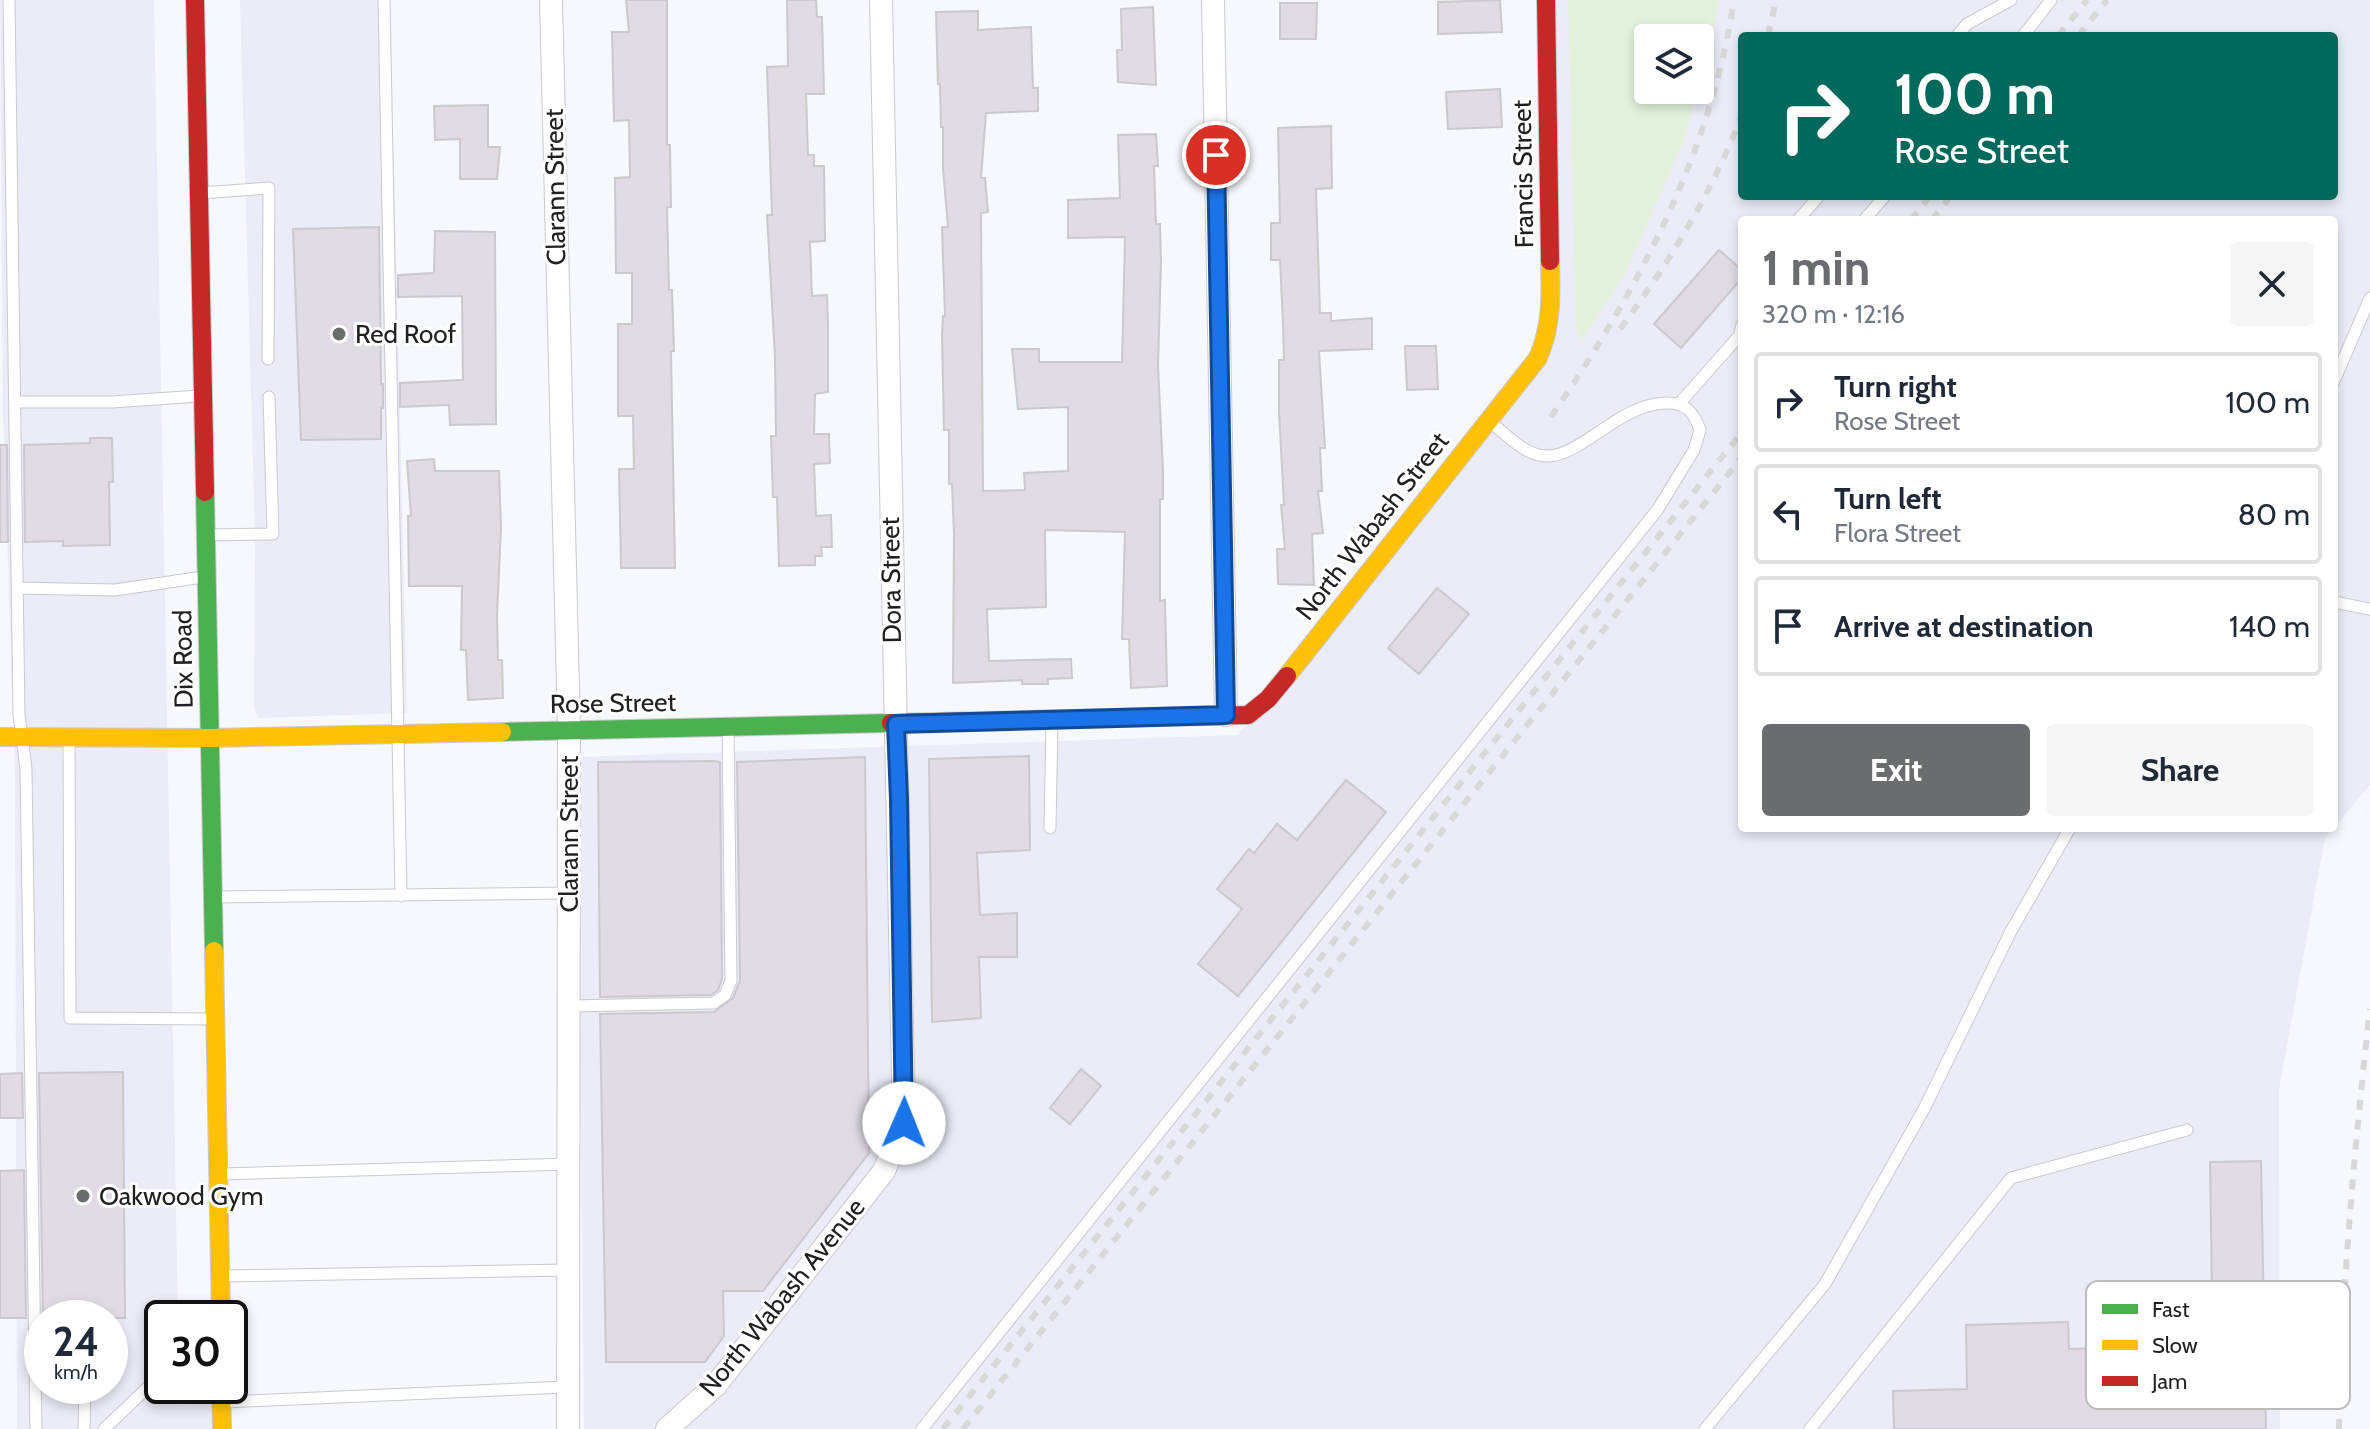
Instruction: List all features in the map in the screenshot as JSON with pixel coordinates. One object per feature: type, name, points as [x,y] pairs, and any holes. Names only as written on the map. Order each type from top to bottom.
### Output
[{"type":"street","name":"Dix Road","points":[[195,0],[221,1300]]},
{"type":"street","name":"Clarann Street","points":[[551,0],[569,729],[568,1429]]},
{"type":"street","name":"Dora Street","points":[[881,0],[904,1110],[904,1123],[891,1158]]},
{"type":"street","points":[[1213,0],[1226,715]]},
{"type":"street","name":"Francis Street","points":[[1544,345],[1551,308],[1546,0]]},
{"type":"street","name":"North Wabash Street","points":[[1226,715],[1248,715],[1268,699],[1538,358],[1544,345]]},
{"type":"street","name":"Rose Street","points":[[0,737],[211,738],[1226,715]]},
{"type":"street","name":"North Wabash Avenue","points":[[667,1429],[716,1385],[891,1158]]},
{"type":"street","points":[[221,1404],[222,1429]]},
{"type":"lane","points":[[9,0],[17,588],[21,737],[26,769],[36,1429]]},
{"type":"lane","points":[[384,0],[401,896]]},
{"type":"lane","points":[[1960,32],[1967,24],[2011,0]]},
{"type":"lane","points":[[2026,32],[2051,0]]},
{"type":"lane","points":[[200,193],[269,188],[268,359]]},
{"type":"lane","points":[[1802,216],[1816,200]]},
{"type":"lane","points":[[1868,216],[1882,200]]},
{"type":"lane","points":[[2338,372],[2370,298]]},
{"type":"lane","points":[[1679,404],[1738,335]]},
{"type":"lane","points":[[15,402],[112,402],[204,396]]},
{"type":"lane","points":[[206,535],[273,534],[269,397]]},
{"type":"lane","points":[[922,1429],[1658,509],[1694,450],[1700,430],[1691,410],[1679,404],[1645,405],[1569,450],[1551,457],[1530,453],[1489,420]]},
{"type":"lane","points":[[17,588],[115,590],[208,576]]},
{"type":"lane","points":[[2338,603],[2370,609]]},
{"type":"lane","points":[[1050,828],[1052,719]]},
{"type":"lane","points":[[569,1006],[714,1003],[725,995],[731,981],[728,727]]},
{"type":"lane","points":[[69,738],[70,1018],[214,1019]]},
{"type":"lane","points":[[1705,1429],[1825,1284],[1924,1109],[2011,931],[2068,832]]},
{"type":"lane","points":[[212,897],[569,893]]},
{"type":"lane","points":[[1810,1429],[2011,1178],[2187,1130]]},
{"type":"lane","points":[[217,1174],[570,1164]]},
{"type":"lane","points":[[220,1276],[568,1270]]},
{"type":"lane","points":[[248,1393],[567,1387]]},
{"type":"lane","points":[[104,1429],[144,1391]]},
{"type":"lane","points":[[84,1429],[85,1404]]},
{"type":"shaded area","points":[[0,0],[154,0],[178,1300],[144,1300],[144,1404],[221,1404],[222,1429],[17,1429],[15,777],[3,413]]},
{"type":"shaded area","points":[[240,0],[390,0],[407,713],[259,718],[254,709],[255,533]]},
{"type":"shaded area","points":[[1546,0],[2370,0],[2370,785],[2338,823],[2338,216],[1738,216],[1738,832],[2330,832],[2325,838],[2279,1089],[2280,1281],[2086,1281],[2086,1409],[2280,1409],[2280,1429],[584,1429],[577,757],[1238,735],[1544,345]]},
{"type":"green space","points":[[1568,0],[1719,0],[1714,28],[1714,24],[1634,24],[1634,104],[1694,104],[1683,143],[1625,274],[1580,343],[1576,325]]},
{"type":"building","points":[[626,0],[667,0],[667,145],[670,145],[671,207],[667,207],[674,351],[671,351],[675,568],[621,568],[619,469],[634,469],[633,416],[618,416],[618,324],[632,324],[632,273],[616,273],[615,178],[630,177],[629,120],[614,121],[612,32],[629,32]]},
{"type":"building","points":[[787,0],[816,0],[817,17],[822,17],[824,94],[806,94],[808,155],[814,155],[814,166],[824,166],[825,241],[810,242],[812,296],[827,295],[828,325],[828,392],[815,394],[814,434],[829,434],[830,463],[814,464],[816,516],[831,515],[832,547],[821,547],[822,556],[815,556],[815,565],[779,566],[771,436],[776,436],[767,215],[772,215],[767,67],[788,66]]},
{"type":"building","points":[[1500,0],[1502,32],[1438,34],[1438,2]]},
{"type":"building","points":[[1280,3],[1317,3],[1316,39],[1280,39]]},
{"type":"building","points":[[1153,7],[1156,85],[1118,82],[1117,50],[1122,50],[1121,9]]},
{"type":"building","points":[[978,11],[978,30],[1031,27],[1033,88],[1038,88],[1038,111],[986,113],[981,178],[985,178],[988,212],[981,213],[983,491],[1025,490],[1024,473],[1068,471],[1068,407],[1018,409],[1012,349],[1039,349],[1039,362],[1122,362],[1125,237],[1068,238],[1068,200],[1120,198],[1118,135],[1156,134],[1156,224],[1160,224],[1161,261],[1158,365],[1163,471],[1160,601],[1165,600],[1167,686],[1131,688],[1129,639],[1122,639],[1125,532],[1045,530],[1046,607],[987,609],[989,661],[1071,659],[1072,678],[1048,679],[1048,684],[1022,684],[1022,680],[953,683],[954,534],[952,484],[949,484],[949,430],[944,430],[942,335],[945,316],[942,227],[948,227],[936,12]]},
{"type":"building","points":[[1500,89],[1502,127],[1448,129],[1446,92]]},
{"type":"building","points":[[488,105],[488,147],[500,147],[497,179],[460,179],[460,139],[435,140],[434,106]]},
{"type":"building","points":[[1331,126],[1332,188],[1316,189],[1320,313],[1331,313],[1331,321],[1372,318],[1372,349],[1319,351],[1325,448],[1320,448],[1322,491],[1318,491],[1323,533],[1312,534],[1314,585],[1278,584],[1277,549],[1285,549],[1279,412],[1279,360],[1284,360],[1280,260],[1271,260],[1271,223],[1280,223],[1278,128]]},
{"type":"building","name":"Red Roof","points":[[379,227],[383,384],[381,439],[301,440],[293,229]]},
{"type":"building","points":[[435,231],[495,232],[496,424],[450,425],[449,405],[400,407],[400,383],[463,380],[462,296],[398,297],[398,275],[434,273]]},
{"type":"building","points":[[1719,250],[1738,267],[1738,283],[1681,348],[1654,324]]},
{"type":"building","points":[[1405,346],[1436,346],[1438,389],[1407,390]]},
{"type":"building","points":[[90,438],[112,438],[110,545],[63,546],[63,541],[25,542],[24,445],[90,443]]},
{"type":"building","points":[[0,445],[7,445],[8,542],[0,542]]},
{"type":"building","points":[[434,459],[435,471],[499,471],[501,528],[497,615],[503,698],[468,700],[466,650],[461,650],[462,586],[409,586],[408,516],[411,516],[407,461]]},
{"type":"building","points":[[1437,588],[1469,614],[1419,674],[1388,648]]},
{"type":"building","points":[[1029,756],[1030,850],[977,853],[980,915],[1017,913],[1017,957],[979,957],[981,1018],[932,1022],[929,759]]},
{"type":"building","points":[[865,757],[869,1153],[763,1291],[723,1291],[724,1336],[705,1362],[606,1362],[600,1014],[714,1012],[733,998],[740,981],[737,762]]},
{"type":"building","points":[[598,762],[720,762],[722,979],[718,990],[711,995],[600,997]]},
{"type":"building","points":[[1346,780],[1386,812],[1238,996],[1198,964],[1242,909],[1217,889],[1249,849],[1254,853],[1277,824],[1297,840]]},
{"type":"building","points":[[1081,1069],[1101,1086],[1070,1124],[1050,1108]]},
{"type":"building","name":"Oakwood Gym","points":[[123,1072],[125,1300],[43,1300],[39,1073]]},
{"type":"building","points":[[22,1073],[23,1118],[0,1118],[0,1074]]},
{"type":"building","points":[[2261,1161],[2263,1281],[2212,1281],[2210,1162]]},
{"type":"building","points":[[24,1170],[24,1318],[0,1318],[0,1171]]},
{"type":"building","points":[[2068,1322],[2069,1349],[2086,1349],[2086,1409],[2266,1409],[2266,1429],[1894,1429],[1893,1391],[1967,1389],[1966,1325]]},
{"type":"railway","points":[[1551,417],[1641,270],[1689,166],[1723,57],[1734,0]]},
{"type":"railway","points":[[1769,32],[1776,0]]},
{"type":"railway","points":[[2061,32],[2087,0]]},
{"type":"railway","points":[[2081,32],[2107,0]]},
{"type":"railway","points":[[1620,329],[1688,226],[1738,125]]},
{"type":"railway","points":[[1914,216],[1927,200]]},
{"type":"railway","points":[[1935,216],[1948,200]]},
{"type":"railway","points":[[943,1429],[1738,437]]},
{"type":"railway","points":[[963,1429],[1738,462]]},
{"type":"railway","points":[[2346,1281],[2370,1009]]},
{"type":"railway","points":[[2339,1429],[2340,1409]]},
{"type":"traffic: fast","points":[[205,492],[214,951]]},
{"type":"traffic: fast","points":[[502,732],[891,723]]},
{"type":"traffic: slow","points":[[1287,676],[1538,358],[1548,322],[1550,261]]},
{"type":"traffic: slow","points":[[0,737],[211,738],[502,732]]},
{"type":"traffic: slow","points":[[214,951],[221,1300]]},
{"type":"traffic: slow","points":[[221,1404],[222,1429]]},
{"type":"traffic: jam","points":[[195,0],[205,492]]},
{"type":"traffic: jam","points":[[1546,0],[1550,261]]},
{"type":"traffic: jam","points":[[891,723],[1248,715],[1268,699],[1287,676]]},
{"type":"place","name":"Red Roof","points":[[339,334]]},
{"type":"place","name":"Oakwood Gym","points":[[83,1196]]},
{"type":"route","points":[[904,1123],[896,724],[1226,715],[1216,155]]}]
